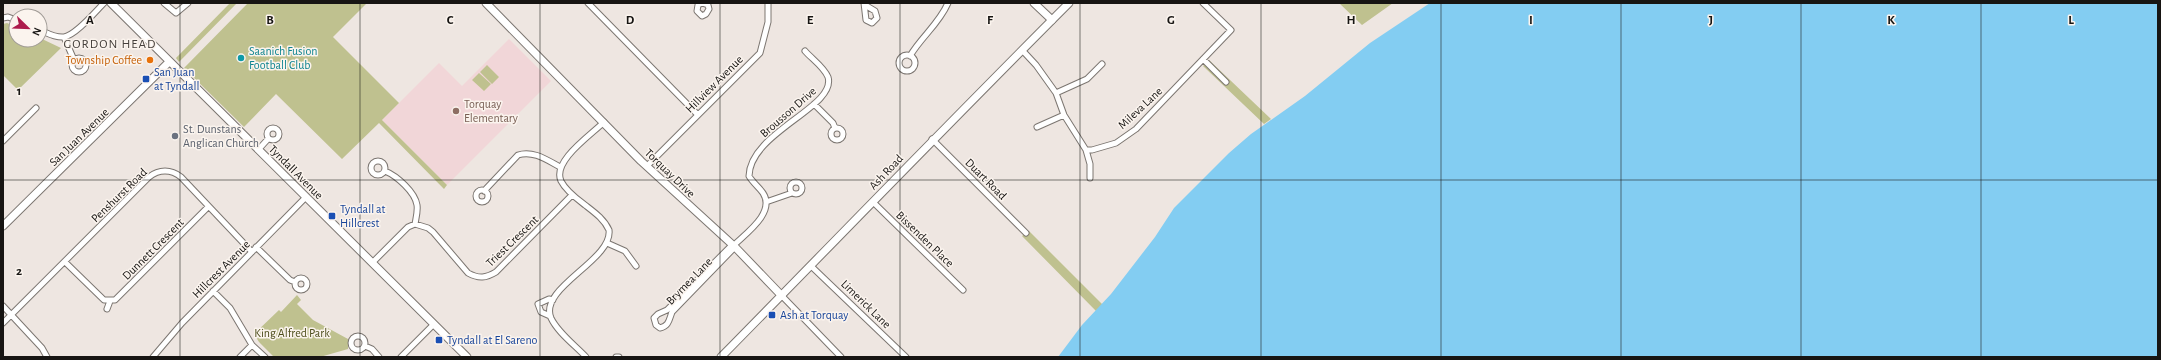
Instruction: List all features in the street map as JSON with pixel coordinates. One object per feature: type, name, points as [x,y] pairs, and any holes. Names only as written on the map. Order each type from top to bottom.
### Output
[{"type":"street","points":[[48,33],[54,36],[64,37],[73,33],[104,3]]},
{"type":"street","name":"Tyndall Avenue","points":[[111,3],[467,357]]},
{"type":"street","points":[[164,3],[176,13],[188,3]]},
{"type":"street","name":"Torquay Drive","points":[[486,3],[647,166],[687,205],[733,246],[841,357]]},
{"type":"street","points":[[588,3],[698,115]]},
{"type":"street","name":"Hillview Avenue","points":[[647,166],[760,53],[768,22],[768,3]]},
{"type":"street","points":[[910,56],[942,16],[948,3]]},
{"type":"street","points":[[1034,3],[1052,20]]},
{"type":"street","name":"Ash Road","points":[[720,357],[782,296],[932,139],[1069,3]]},
{"type":"street","name":"Mileva Lane","points":[[1086,150],[1092,150],[1116,143],[1136,128],[1231,30],[1203,3]]},
{"type":"street","points":[[64,37],[74,60]]},
{"type":"street","points":[[1022,50],[1036,65],[1056,93],[1064,115],[1086,150],[1090,164],[1090,178]]},
{"type":"street","name":"Brousson Drive","points":[[766,202],[763,194],[750,176],[752,160],[757,152],[789,122],[802,115],[827,90],[828,77],[805,51]]},
{"type":"street","points":[[1203,59],[1226,82]]},
{"type":"street","name":"San Juan Avenue","points":[[3,226],[169,62]]},
{"type":"street","points":[[1056,93],[1087,79],[1102,64]]},
{"type":"street","points":[[814,104],[833,123],[835,128]]},
{"type":"street","points":[[3,141],[36,108]]},
{"type":"street","points":[[1037,128],[1064,115]]},
{"type":"street","points":[[550,316],[553,300],[556,295],[607,243],[609,234],[607,225],[572,194],[562,182],[560,167],[565,159],[604,122]]},
{"type":"street","points":[[258,150],[268,139]]},
{"type":"street","name":"Duart Road","points":[[932,139],[1026,233]]},
{"type":"street","points":[[484,191],[518,155],[524,153],[533,154],[560,167]]},
{"type":"street","name":"Penshurst Road","points":[[3,323],[149,178],[158,172],[168,171],[178,174],[200,195],[208,207],[252,252]]},
{"type":"street","points":[[372,263],[408,227],[415,224],[417,212],[416,200],[392,174],[385,171]]},
{"type":"street","points":[[733,246],[760,220],[765,212],[766,202],[792,193]]},
{"type":"street","name":"Triest Crescent","points":[[415,224],[428,228],[433,232],[468,273],[473,276],[487,277],[496,272],[572,194]]},
{"type":"street","name":"Hillcrest Avenue","points":[[153,357],[182,323],[306,197]]},
{"type":"street","name":"Bissenden Place","points":[[873,202],[963,290]]},
{"type":"street","name":"Dunnett Crescent","points":[[110,301],[115,300],[208,207]]},
{"type":"street","points":[[607,243],[625,251],[636,266]]},
{"type":"street","name":"Brymea Lane","points":[[733,246],[672,312],[665,327],[660,328],[656,325],[654,318],[658,314],[667,310],[733,246]]},
{"type":"street","points":[[256,247],[290,280],[296,282]]},
{"type":"street","points":[[65,262],[104,300],[110,301],[107,309]]},
{"type":"street","name":"Limerick Lane","points":[[811,266],[906,357]]},
{"type":"street","points":[[213,292],[230,308],[252,345],[265,357]]},
{"type":"street","points":[[553,300],[549,299],[538,304],[540,312],[550,316],[586,357]]},
{"type":"street","points":[[3,306],[42,348],[46,357]]},
{"type":"street","points":[[401,357],[434,324]]},
{"type":"street","points":[[240,357],[252,345]]},
{"type":"street","points":[[365,346],[372,349],[379,357]]},
{"type":"shaded area","name":"Torquay Elementary","points":[[509,39],[551,81],[447,185],[382,120],[439,63],[462,86]]},
{"type":"green space","points":[[230,3],[237,3],[179,62],[176,58]]},
{"type":"green space","points":[[248,3],[367,3],[333,37],[399,103],[382,120],[447,185],[444,189],[379,123],[342,159],[276,94],[244,127],[184,68]]},
{"type":"green space","points":[[1339,3],[1393,3],[1362,25]]},
{"type":"green space","points":[[8,23],[8,48],[48,48],[48,42],[61,48],[18,90],[3,75],[3,24]]},
{"type":"green space","points":[[1209,60],[1271,119],[1264,124],[1203,66]]},
{"type":"green space","points":[[487,65],[499,77],[492,84],[480,72]]},
{"type":"green space","points":[[479,73],[491,84],[484,91],[472,80]]},
{"type":"green space","points":[[1029,231],[1103,305],[1096,311],[1022,236]]},
{"type":"green space","name":"King Alfred Park","points":[[297,295],[301,300],[297,304],[313,320],[348,339],[348,349],[320,357],[274,357],[259,342],[254,334],[279,310],[281,312]]},
{"type":"water","points":[[1430,3],[2158,3],[2158,357],[1058,357],[1082,325],[1111,294],[1155,237],[1174,208],[1229,153],[1251,134],[1305,96],[1370,43]]},
{"type":"place","name":"Saanich Fusion Football Club","points":[[241,58]]},
{"type":"place","name":"Township Coffee","points":[[150,60]]},
{"type":"place","name":"San Juan at Tyndall","points":[[146,79]]},
{"type":"place","name":"Torquay Elementary","points":[[456,111]]},
{"type":"place","name":"St. Dunstans Anglican Church","points":[[175,136]]},
{"type":"place","name":"Tyndall at Hillcrest","points":[[332,216]]},
{"type":"place","name":"Ash at Torquay","points":[[772,315]]},
{"type":"place","name":"Tyndall at El Sareno","points":[[439,340]]},
{"type":"district","name":"GORDON HEAD","points":[[110,44]]}]
